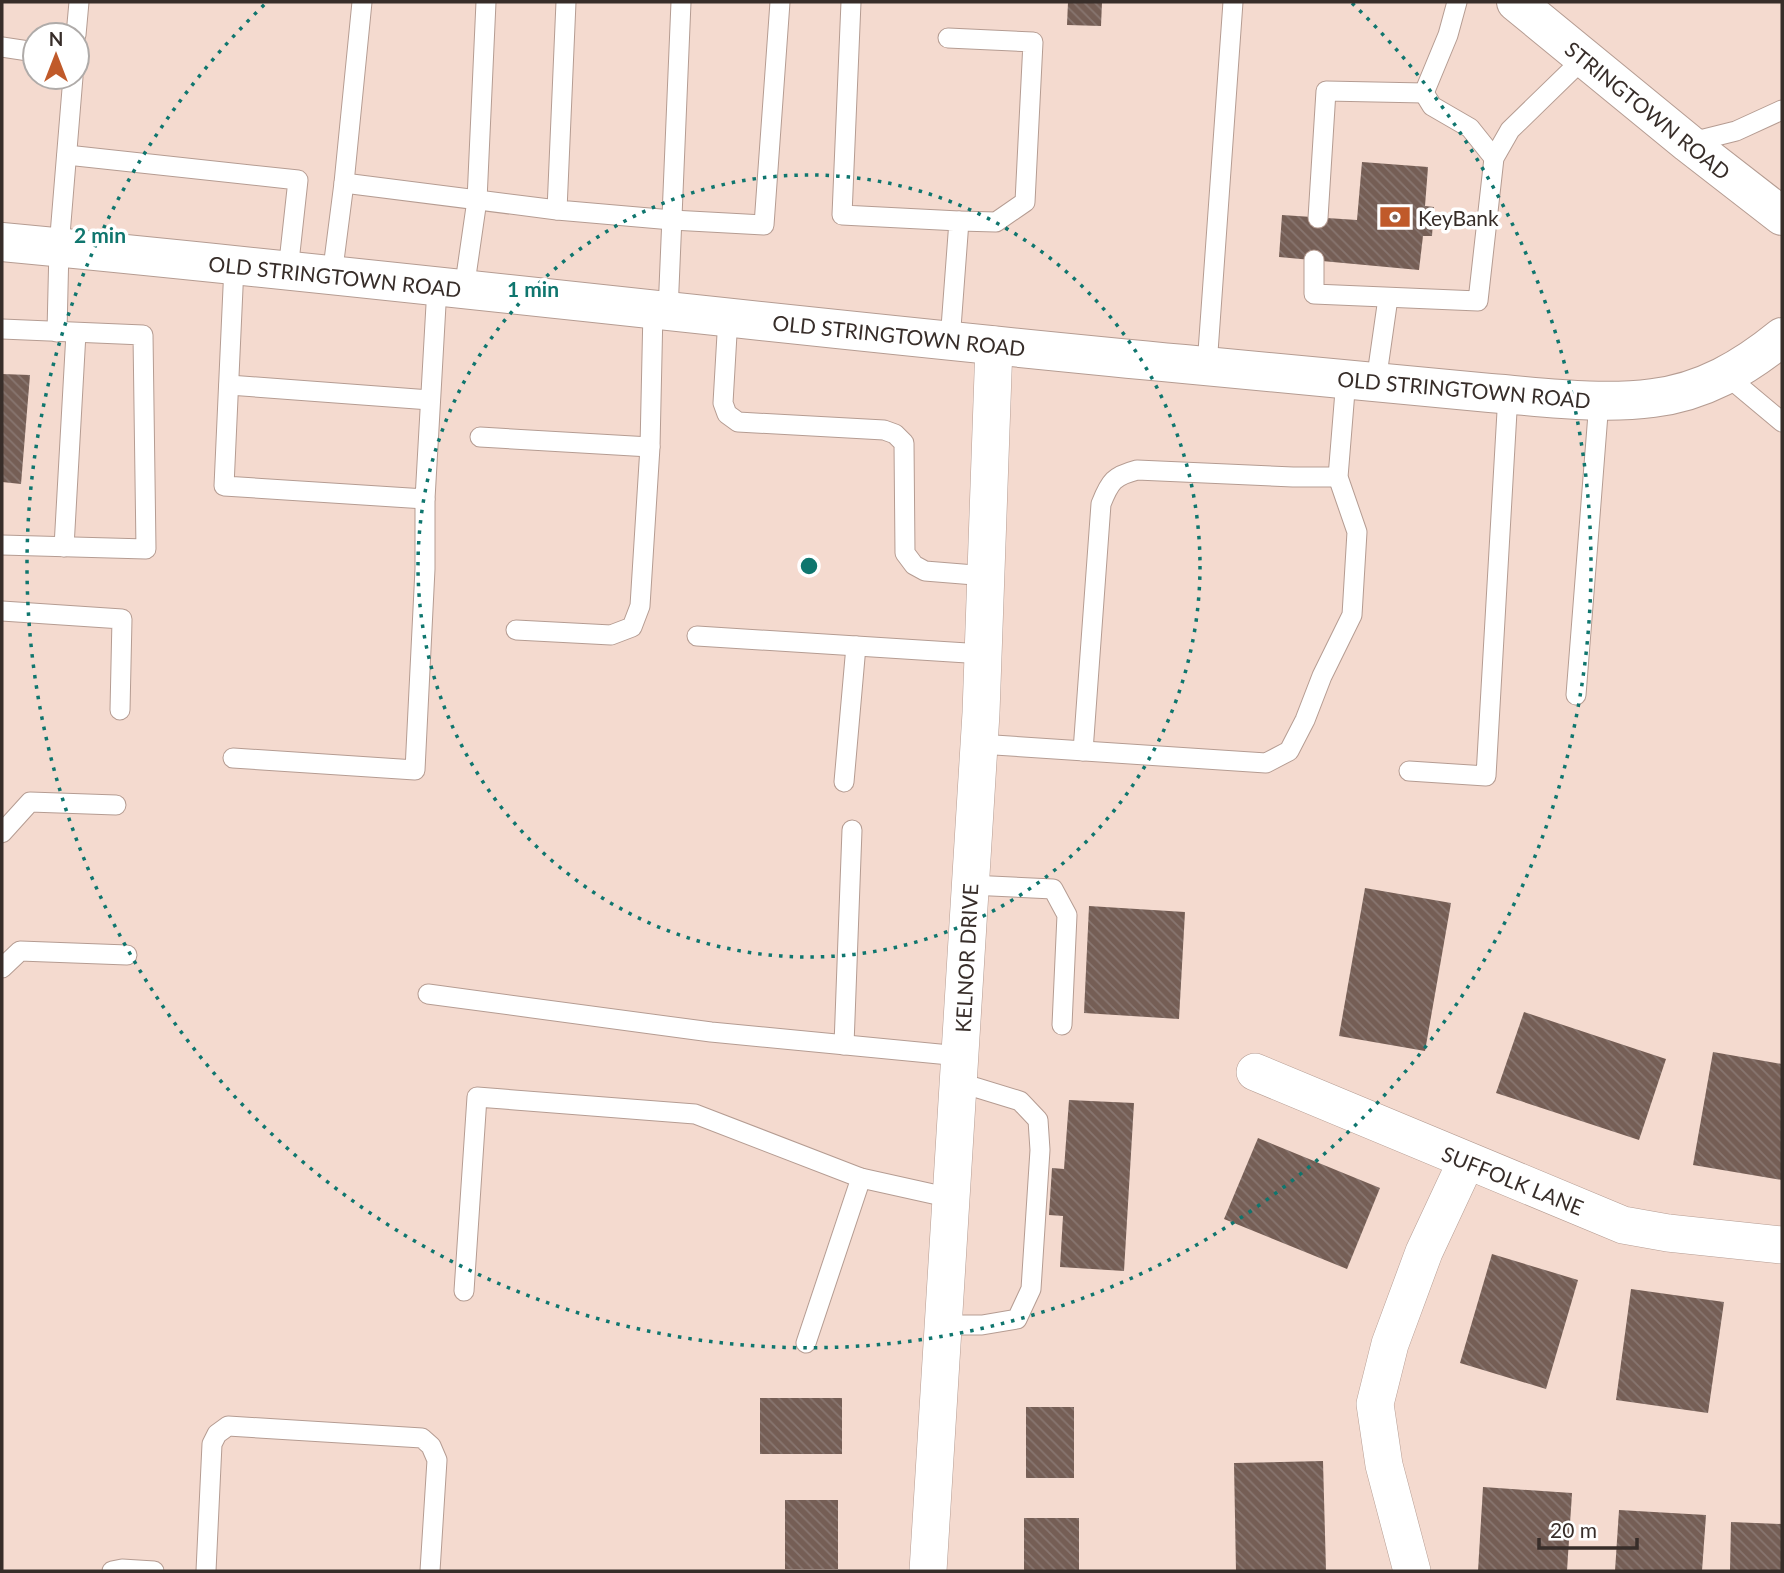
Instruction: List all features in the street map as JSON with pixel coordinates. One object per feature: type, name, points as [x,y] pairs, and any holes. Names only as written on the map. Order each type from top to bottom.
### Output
[{"type":"street","name":"STRINGTOWN ROAD","points":[[1517,2],[1688,143],[1782,216]]},
{"type":"street","name":"OLD STRINGTOWN ROAD","points":[[2,242],[950,341],[1599,401],[1641,400],[1674,395],[1727,376],[1750,363],[1782,337]]},
{"type":"street","name":"KELNOR DRIVE","points":[[928,1571],[979,744],[995,345]]},
{"type":"street","name":"SUFFOLK LANE","points":[[1255,1072],[1623,1225],[1668,1233],[1782,1245]]},
{"type":"street","points":[[1412,1571],[1384,1465],[1375,1404],[1390,1344],[1424,1252],[1466,1161]]},
{"type":"lane","points":[[77,21],[79,2]]},
{"type":"lane","points":[[332,276],[362,2]]},
{"type":"lane","points":[[233,758],[415,770],[430,400],[450,288],[477,200],[486,2]]},
{"type":"lane","points":[[558,210],[566,2]]},
{"type":"lane","points":[[516,630],[611,635],[632,627],[640,606],[661,311],[672,220],[681,2]]},
{"type":"lane","points":[[344,183],[558,210],[764,225],[780,2]]},
{"type":"lane","points":[[851,2],[842,215],[996,222],[1025,202],[1033,42],[948,38]]},
{"type":"lane","points":[[1207,366],[1233,2]]},
{"type":"lane","points":[[1424,93],[1448,35],[1457,2]]},
{"type":"lane","points":[[2,47],[21,50]]},
{"type":"lane","points":[[1314,260],[1314,294],[1478,301],[1494,158],[1510,130],[1584,58]]},
{"type":"lane","points":[[64,547],[67,332],[59,247],[72,91]]},
{"type":"lane","points":[[1318,218],[1326,91],[1424,93]]},
{"type":"lane","points":[[1424,93],[1432,106],[1470,128],[1494,158]]},
{"type":"lane","points":[[1688,143],[1736,131],[1782,110]]},
{"type":"lane","points":[[66,155],[298,180],[288,271]]},
{"type":"lane","points":[[950,341],[958,221]]},
{"type":"lane","points":[[234,266],[224,486],[425,499]]},
{"type":"lane","points":[[979,744],[1266,763],[1289,751],[1352,615],[1357,532],[1338,477],[1361,381],[1388,299]]},
{"type":"lane","points":[[728,317],[723,403],[727,414],[738,422],[884,430],[895,434],[904,443],[905,552],[914,565],[925,571],[986,576]]},
{"type":"lane","points":[[2,329],[144,335],[146,549],[2,545]]},
{"type":"lane","points":[[1727,376],[1782,422]]},
{"type":"lane","points":[[229,385],[430,400]]},
{"type":"lane","points":[[1409,771],[1486,776],[1508,394]]},
{"type":"lane","points":[[1576,695],[1599,401]]},
{"type":"lane","points":[[480,437],[650,447]]},
{"type":"lane","points":[[1083,751],[1101,504],[1107,488],[1119,474],[1137,470],[1338,477]]},
{"type":"lane","points":[[2,611],[122,619],[120,710]]},
{"type":"lane","points":[[697,636],[983,654]]},
{"type":"lane","points":[[844,782],[856,646]]},
{"type":"lane","points":[[2,833],[30,802],[116,806]]},
{"type":"lane","points":[[844,1045],[852,830]]},
{"type":"lane","points":[[970,885],[1054,889],[1067,915],[1062,1025]]},
{"type":"lane","points":[[2,968],[20,951],[127,955]]},
{"type":"lane","points":[[428,994],[710,1032],[844,1045],[959,1069],[1020,1101],[1038,1120],[1041,1150],[1031,1289],[1017,1319],[982,1325],[943,1325]]},
{"type":"lane","points":[[464,1291],[477,1097],[695,1114],[861,1178],[951,1198]]},
{"type":"lane","points":[[806,1343],[861,1178]]},
{"type":"lane","points":[[206,1571],[212,1444],[218,1434],[228,1426],[422,1438],[431,1446],[438,1460],[430,1571]]},
{"type":"lane","points":[[111,1571],[154,1571]]},
{"type":"building","points":[[1068,2],[1102,2],[1101,26],[1067,25]]},
{"type":"building","name":"KeyBank","points":[[1362,162],[1428,167],[1425,206],[1434,207],[1432,236],[1423,236],[1419,270],[1279,257],[1282,215],[1357,220]]},
{"type":"building","points":[[2,374],[30,375],[21,484],[2,482]]},
{"type":"building","points":[[1365,888],[1451,903],[1425,1051],[1339,1036]]},
{"type":"building","points":[[1089,906],[1185,912],[1179,1019],[1084,1013]]},
{"type":"building","points":[[1524,1012],[1666,1059],[1639,1140],[1496,1093]]},
{"type":"building","points":[[1713,1052],[1782,1064],[1782,1180],[1693,1165]]},
{"type":"building","points":[[1069,1100],[1134,1103],[1124,1271],[1060,1267],[1063,1216],[1049,1215],[1052,1168],[1064,1169]]},
{"type":"building","points":[[1258,1138],[1380,1188],[1347,1269],[1224,1219]]},
{"type":"building","points":[[1492,1254],[1578,1280],[1546,1389],[1460,1363]]},
{"type":"building","points":[[1631,1289],[1724,1302],[1708,1413],[1616,1400]]},
{"type":"building","points":[[760,1398],[842,1398],[842,1454],[760,1454]]},
{"type":"building","points":[[1026,1407],[1074,1407],[1074,1478],[1026,1478]]},
{"type":"building","points":[[1323,1461],[1326,1571],[1236,1571],[1234,1463]]},
{"type":"building","points":[[1483,1487],[1572,1493],[1567,1571],[1478,1571]]},
{"type":"building","points":[[785,1500],[838,1500],[838,1569],[785,1569]]},
{"type":"building","points":[[1619,1510],[1706,1515],[1702,1571],[1615,1571]]},
{"type":"building","points":[[1024,1518],[1079,1518],[1079,1571],[1024,1571]]},
{"type":"building","points":[[1731,1522],[1782,1524],[1782,1571],[1730,1571]]},
{"type":"place","name":"KeyBank","points":[[1395,217]]}]
